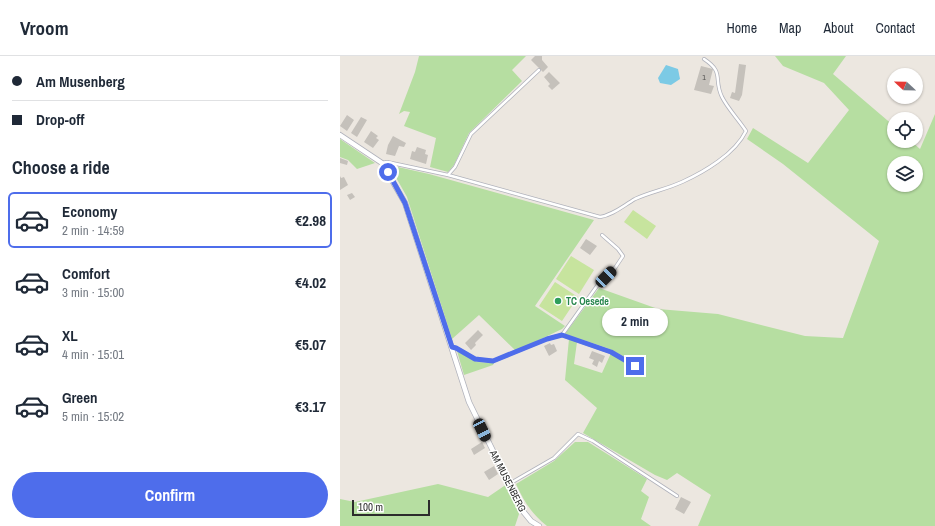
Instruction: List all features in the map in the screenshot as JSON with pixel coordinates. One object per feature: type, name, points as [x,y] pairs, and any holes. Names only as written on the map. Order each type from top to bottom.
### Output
[{"type":"street","points":[[340,135],[382,162]]},
{"type":"street","name":"AM MUSENBERG","points":[[382,162],[405,203],[469,402],[522,510],[531,521],[539,526]]},
{"type":"lane","points":[[382,162],[448,175],[600,217],[612,214],[636,199],[683,182],[716,162],[741,141],[746,132],[722,97],[718,79],[718,71],[715,66],[704,59]]},
{"type":"lane","points":[[448,175],[455,167],[471,134],[539,70]]},
{"type":"lane","points":[[562,335],[597,286],[615,268],[623,256],[618,249],[602,235]]},
{"type":"lane","points":[[452,347],[475,359],[493,361],[547,339],[562,335],[611,352],[635,366]]},
{"type":"lane","points":[[509,485],[554,458],[578,434],[593,441],[677,496]]},
{"type":"green space","points":[[419,56],[526,56],[512,70],[522,81],[469,133],[454,165],[448,172],[430,167],[436,138],[404,126],[410,112],[404,111],[399,114],[415,72]]},
{"type":"green space","points":[[775,56],[846,56],[833,74],[887,120],[887,148],[923,148],[923,142],[935,114],[935,526],[698,526],[711,495],[677,473],[667,480],[655,475],[583,433],[597,408],[565,380],[569,339],[577,342],[574,364],[602,373],[611,353],[626,360],[627,358],[607,348],[565,334],[599,288],[658,309],[718,314],[805,336],[843,338],[879,241],[783,164],[747,139],[753,128],[808,163],[849,110],[824,83],[783,66]]},
{"type":"green space","points":[[340,139],[375,163],[357,169],[348,160],[340,157]]},
{"type":"green space","points":[[389,165],[429,174],[594,220],[535,306],[565,326],[562,329],[516,351],[479,315],[452,339],[407,197]]},
{"type":"green space","points":[[633,210],[656,226],[647,239],[624,222]]},
{"type":"green space","points":[[571,256],[594,270],[579,294],[556,279]]},
{"type":"green space","name":"TC Oesede","points":[[555,282],[578,297],[562,321],[539,306]]},
{"type":"green space","points":[[457,351],[477,362],[494,363],[493,365],[464,375]]},
{"type":"green space","points":[[575,442],[588,442],[647,479],[641,491],[649,497],[641,519],[651,526],[547,526],[537,517],[525,502],[516,484],[554,461]]},
{"type":"green space","points":[[438,484],[488,497],[507,484],[520,511],[515,526],[340,526],[340,499],[355,502]]},
{"type":"water","points":[[666,65],[678,69],[680,79],[671,85],[660,83],[658,78]]},
{"type":"building","points":[[535,56],[542,56],[542,60],[548,67],[543,72],[531,60]]},
{"type":"building","points":[[739,64],[746,65],[742,95],[739,101],[730,98],[732,92],[735,93]]},
{"type":"building","points":[[701,66],[713,69],[709,85],[714,86],[711,94],[694,90]]},
{"type":"building","points":[[549,72],[560,83],[552,90],[548,86],[550,84],[544,77]]},
{"type":"building","points":[[347,115],[354,120],[347,131],[340,126]]},
{"type":"building","points":[[361,117],[367,120],[357,137],[351,133]]},
{"type":"building","points":[[371,131],[378,136],[376,138],[379,140],[373,148],[364,142]]},
{"type":"building","points":[[393,136],[406,143],[404,147],[399,146],[395,156],[386,154],[388,145]]},
{"type":"building","points":[[417,147],[426,150],[425,154],[428,155],[426,164],[410,159],[412,151],[415,152]]},
{"type":"building","points":[[340,158],[348,161],[347,165],[340,163]]},
{"type":"building","points":[[340,176],[341,178],[344,177],[348,185],[340,190]]},
{"type":"building","points":[[352,193],[355,197],[350,200],[347,195]]},
{"type":"building","points":[[586,239],[597,246],[590,255],[580,248]]},
{"type":"building","points":[[478,330],[483,335],[475,343],[476,345],[471,350],[465,343]]},
{"type":"building","points":[[550,343],[551,345],[554,344],[557,351],[549,356],[544,346]]},
{"type":"building","points":[[592,351],[605,356],[602,363],[599,361],[597,367],[592,364],[594,360],[589,358]]},
{"type":"building","points":[[482,442],[485,448],[474,455],[471,449]]},
{"type":"building","points":[[494,466],[498,474],[489,480],[484,472]]},
{"type":"building","points":[[681,497],[691,502],[684,514],[675,509]]},
{"type":"place","name":"TC Oesede","points":[[558,301]]},
{"type":"route","points":[[388,172],[405,203],[452,347],[475,359],[493,361],[547,339],[562,335],[611,352],[628,360],[635,366]]}]
